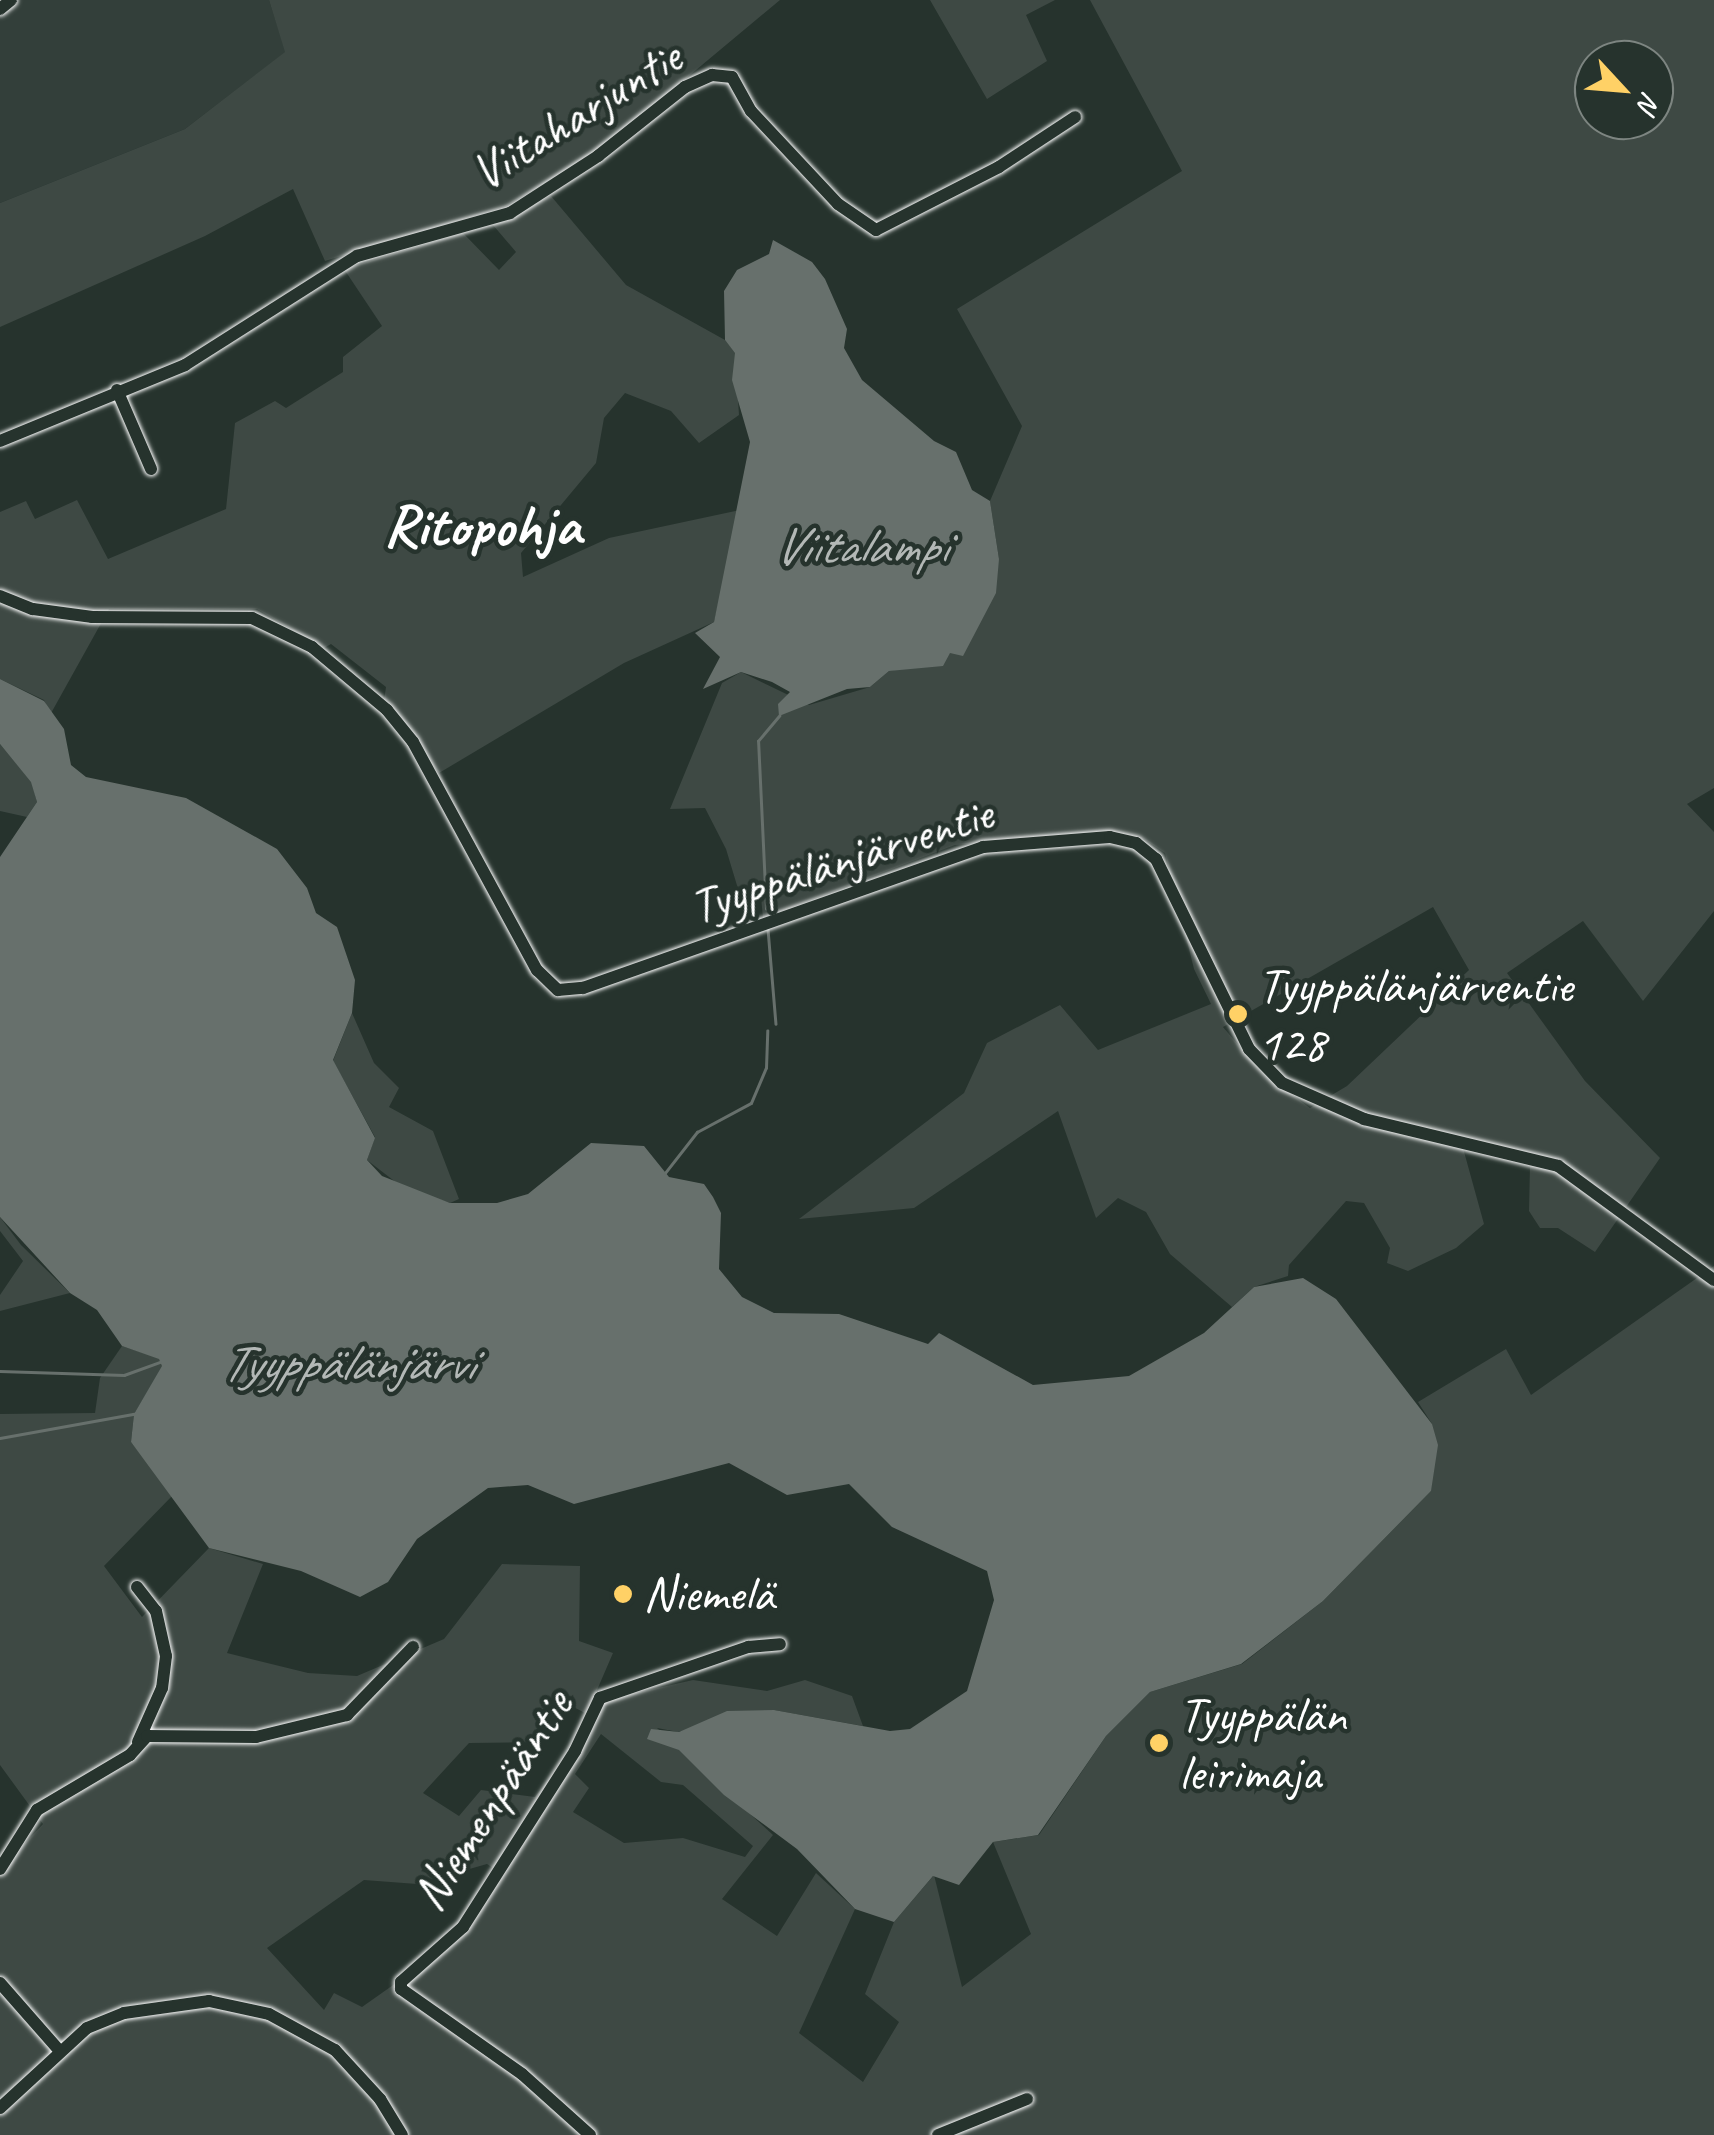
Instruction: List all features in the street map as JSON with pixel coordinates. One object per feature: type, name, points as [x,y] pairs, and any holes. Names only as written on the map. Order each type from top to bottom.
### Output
[{"type":"street","points":[[0,9],[12,0]]},
{"type":"street","name":"Viitaharjuntie","points":[[0,442],[117,390],[185,365],[357,256],[510,212],[598,156],[685,87],[712,76],[732,76],[751,111],[838,204],[876,230],[999,166],[1075,116]]},
{"type":"street","points":[[117,390],[151,469]]},
{"type":"street","name":"Tyyppälänjärventie","points":[[0,596],[33,608],[92,617],[252,618],[312,647],[387,710],[413,742],[537,970],[558,990],[582,988],[982,846],[1110,837],[1136,842],[1156,859],[1249,1050],[1282,1083],[1364,1119],[1558,1166],[1714,1280]]},
{"type":"street","points":[[137,1587],[160,1621],[166,1656],[162,1688],[138,1744]]},
{"type":"street","name":"Niemenpääntie","points":[[590,2135],[522,2074],[408,1994],[401,1982],[462,1927],[575,1750],[600,1698],[748,1647],[780,1644]]},
{"type":"street","points":[[0,1869],[37,1810],[154,1734],[256,1737],[347,1716],[413,1647]]},
{"type":"street","points":[[0,1983],[58,2050]]},
{"type":"street","points":[[0,2108],[58,2050],[124,2013],[170,2003],[242,2006],[296,2026],[334,2050],[380,2099],[402,2135]]},
{"type":"street","points":[[938,2135],[1027,2099]]},
{"type":"shaded area","points":[[0,0],[269,0],[286,52],[185,129],[0,203]]},
{"type":"shaded area","points":[[269,0],[780,0],[599,151],[506,206],[325,261],[293,189],[205,236],[0,327],[0,203],[185,129],[285,52]]},
{"type":"shaded area","points":[[930,0],[1055,0],[1026,15],[1047,61],[987,99]]},
{"type":"shaded area","points":[[1090,0],[1714,0],[1714,788],[1687,804],[1714,832],[1714,911],[1643,1001],[1583,921],[1507,973],[1585,1081],[1660,1158],[1595,1252],[1558,1228],[1540,1228],[1529,1211],[1530,1165],[1463,1148],[1484,1224],[1456,1248],[1408,1271],[1387,1263],[1390,1248],[1364,1203],[1346,1201],[1289,1265],[1288,1276],[1254,1287],[1232,1307],[1170,1254],[1146,1212],[1118,1198],[1096,1218],[1058,1111],[914,1208],[799,1219],[964,1093],[987,1043],[1060,1005],[1098,1050],[1211,1004],[1194,969],[1165,853],[1144,839],[1109,831],[955,845],[763,918],[761,897],[742,902],[726,849],[705,808],[670,809],[722,683],[741,672],[809,705],[870,687],[889,671],[910,667],[999,559],[990,501],[1022,426],[957,309],[1182,171]],"holes":[[[1433,907],[1469,970],[1347,1086],[1310,1108],[1261,1072],[1223,1027]]]},
{"type":"shaded area","points":[[551,196],[626,285],[725,340],[735,352],[739,415],[699,443],[671,411],[625,393],[604,418],[596,463],[521,553],[523,577],[609,538],[740,510],[714,622],[624,663],[439,773],[384,701],[386,687],[331,644],[324,648],[257,609],[109,609],[50,715],[44,700],[0,679],[0,512],[26,501],[35,519],[77,500],[108,559],[226,509],[235,423],[275,401],[286,408],[343,372],[343,357],[382,326],[344,269],[463,233],[499,270],[516,252],[493,225]]},
{"type":"shaded area","points":[[0,744],[32,782],[37,802],[27,817],[0,811]]},
{"type":"shaded area","points":[[352,1013],[374,1063],[399,1088],[389,1107],[433,1131],[459,1199],[450,1203],[402,1187],[367,1160],[375,1137],[333,1061]]},
{"type":"shaded area","points":[[0,1217],[21,1245],[70,1293],[0,1311],[0,1295],[23,1261],[0,1231]]},
{"type":"shaded area","points":[[1714,1266],[1714,2135],[0,2135],[0,1870],[43,1824],[0,1765],[0,1414],[95,1413],[100,1378],[122,1346],[159,1358],[163,1366],[134,1414],[131,1442],[173,1495],[104,1566],[142,1617],[209,1548],[263,1564],[227,1653],[308,1673],[357,1676],[444,1639],[502,1564],[580,1566],[579,1641],[613,1653],[594,1697],[601,1701],[693,1680],[767,1691],[805,1680],[852,1696],[863,1726],[774,1710],[678,1732],[657,1728],[773,1835],[722,1899],[777,1936],[816,1873],[855,1909],[799,2033],[863,2082],[899,2022],[865,1994],[894,1922],[934,1875],[962,1987],[1031,1934],[993,1842],[1039,1835],[1106,1736],[1150,1692],[1242,1664],[1323,1601],[1431,1491],[1432,1424],[1418,1402],[1506,1349],[1531,1395]],"holes":[[[556,1698],[587,1714],[566,1758],[535,1797],[481,1790],[459,1816],[423,1793],[469,1743],[539,1742]],[[601,1734],[661,1782],[683,1785],[753,1846],[745,1857],[683,1838],[624,1843],[573,1812],[589,1788],[575,1774]],[[487,1864],[499,1872],[457,1940],[362,2007],[334,1993],[324,2010],[267,1948],[364,1880],[417,1884]]]},
{"type":"water","name":"Viitalampi","points":[[773,240],[812,262],[825,279],[847,329],[844,348],[862,380],[934,441],[956,452],[972,490],[990,501],[999,559],[996,593],[963,656],[950,653],[943,666],[889,671],[870,687],[847,689],[779,716],[778,704],[790,692],[772,682],[741,672],[703,689],[720,657],[695,633],[714,622],[750,442],[732,380],[735,353],[725,340],[724,291],[737,270],[769,254]]},
{"type":"water","name":"Tyyppälänjärvi","points":[[0,679],[44,701],[64,729],[71,765],[86,777],[186,798],[277,849],[307,888],[316,913],[337,927],[355,980],[352,1013],[333,1060],[375,1138],[367,1160],[382,1176],[450,1203],[497,1203],[528,1194],[591,1143],[644,1146],[669,1177],[704,1184],[713,1197],[721,1213],[719,1269],[742,1297],[774,1313],[839,1314],[928,1344],[939,1333],[1033,1385],[1129,1376],[1204,1333],[1254,1287],[1303,1278],[1336,1299],[1432,1424],[1438,1445],[1431,1491],[1323,1601],[1241,1664],[1150,1692],[1106,1736],[1038,1835],[993,1842],[959,1885],[933,1876],[894,1922],[855,1909],[797,1849],[724,1795],[679,1750],[647,1739],[651,1729],[679,1732],[727,1711],[774,1710],[890,1731],[910,1729],[967,1691],[994,1600],[987,1571],[892,1527],[849,1484],[787,1495],[729,1463],[574,1504],[528,1485],[488,1488],[417,1539],[388,1582],[360,1597],[301,1571],[209,1548],[131,1442],[134,1414],[162,1366],[159,1359],[122,1346],[97,1310],[70,1293],[0,1217],[0,857],[37,802],[31,782],[0,744]]},
{"type":"waterway","points":[[766,909],[758,741],[779,716]]},
{"type":"waterway","points":[[768,929],[776,1024]]},
{"type":"waterway","points":[[665,1173],[697,1132],[751,1103],[766,1068],[767,1031]]},
{"type":"waterway","points":[[0,1371],[124,1375],[160,1362]]},
{"type":"waterway","points":[[0,1438],[134,1414]]},
{"type":"place","name":"Tyyppälänjärventie 128","points":[[1238,1014]]},
{"type":"place","name":"Niemelä","points":[[623,1594]]},
{"type":"place","name":"Tyyppälän leirimaja","points":[[1159,1743]]},
{"type":"district","name":"Ritopohja","points":[[482,525]]}]
